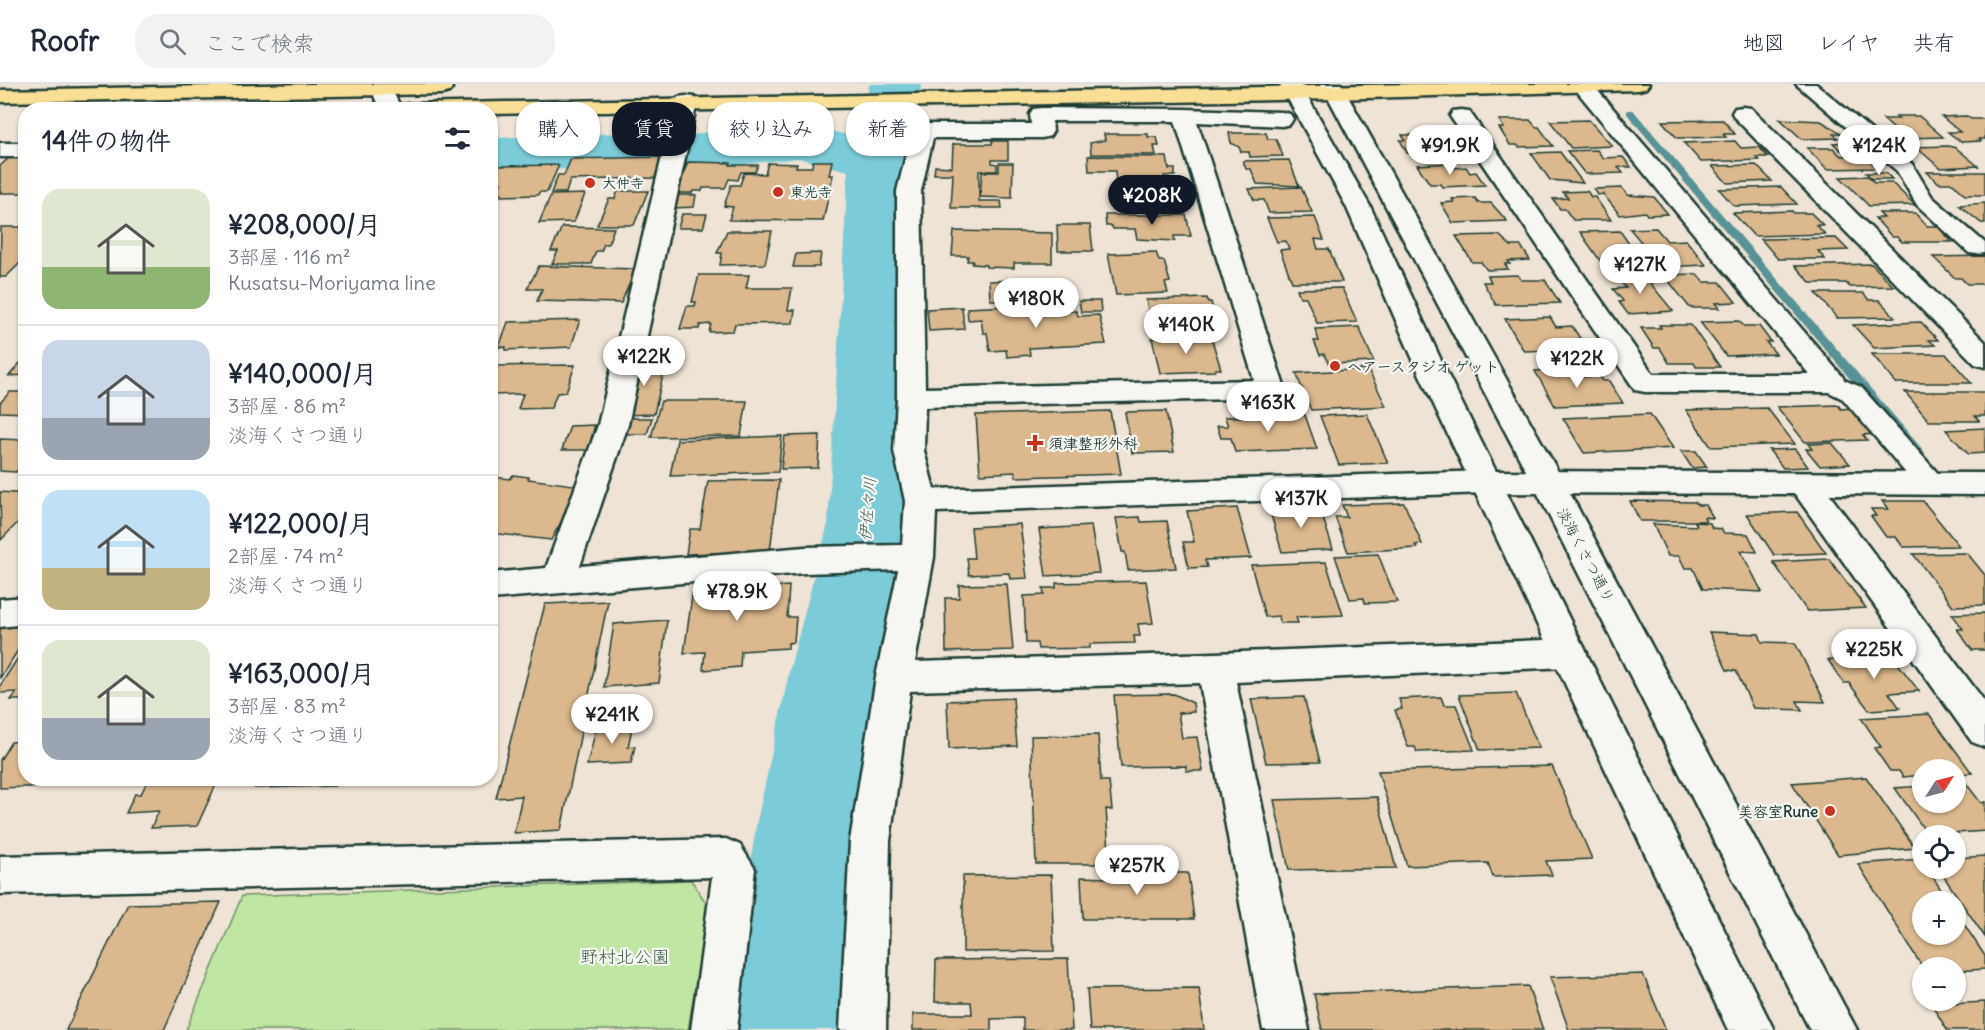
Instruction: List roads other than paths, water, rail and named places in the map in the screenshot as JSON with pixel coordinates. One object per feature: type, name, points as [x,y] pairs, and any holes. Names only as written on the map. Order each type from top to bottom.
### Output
[{"type":"main road","points":[[548,86],[691,93],[773,100],[1288,98],[1334,88],[1639,84]]},
{"type":"main road","points":[[0,96],[380,86],[457,88]]},
{"type":"main road","points":[[498,105],[691,93]]},
{"type":"street","points":[[380,86],[387,102]]},
{"type":"street","points":[[1583,86],[1832,383]]},
{"type":"street","name":"淡海くさつ通り","points":[[1334,88],[1549,484],[1834,1030]]},
{"type":"street","points":[[558,582],[613,425],[691,93]]},
{"type":"street","points":[[862,1030],[870,841],[894,677],[917,557],[921,501],[909,451],[911,398],[909,191],[923,131],[1042,131],[1041,114],[1184,115],[1288,98],[1358,206],[1432,371],[1750,1030]]},
{"type":"street","points":[[1743,113],[1985,358]]},
{"type":"street","points":[[911,398],[1271,389],[1184,115]]},
{"type":"street","points":[[1461,116],[1645,383],[1832,383]]},
{"type":"street","points":[[921,501],[1487,483],[1985,484]]},
{"type":"street","points":[[1804,483],[1985,731]]},
{"type":"street","points":[[498,586],[805,560],[917,557]]},
{"type":"street","points":[[0,613],[18,611]]},
{"type":"street","points":[[894,677],[1215,668],[1569,653]]},
{"type":"street","points":[[1215,668],[1286,1030]]},
{"type":"street","points":[[0,875],[726,858],[734,869],[714,1030]]},
{"type":"lane","points":[[1805,84],[1905,168],[1924,201],[1977,249]]},
{"type":"lane","points":[[1832,383],[1852,393],[1931,484]]},
{"type":"waterway","points":[[878,161],[892,114],[895,84]]},
{"type":"waterway","points":[[1630,112],[1919,453]]},
{"type":"waterway","name":"伊佐々川","points":[[702,150],[798,141],[819,144],[878,161]]},
{"type":"waterway","name":"伊佐々川","points":[[498,155],[612,150]]},
{"type":"waterway","name":"伊佐々川","points":[[783,1030],[807,826],[836,668],[869,524],[878,161]]},
{"type":"place","name":"大仲寺","points":[[590,183]]},
{"type":"place","name":"東光寺","points":[[778,192]]},
{"type":"place","name":"ヘアースタジオ ゲット","points":[[1335,366]]},
{"type":"place","name":"須津整形外科","points":[[1035,443]]},
{"type":"place","name":"美容室Rune","points":[[1830,811]]},
{"type":"park label","name":"野村北公園","points":[[625,956]]}]
